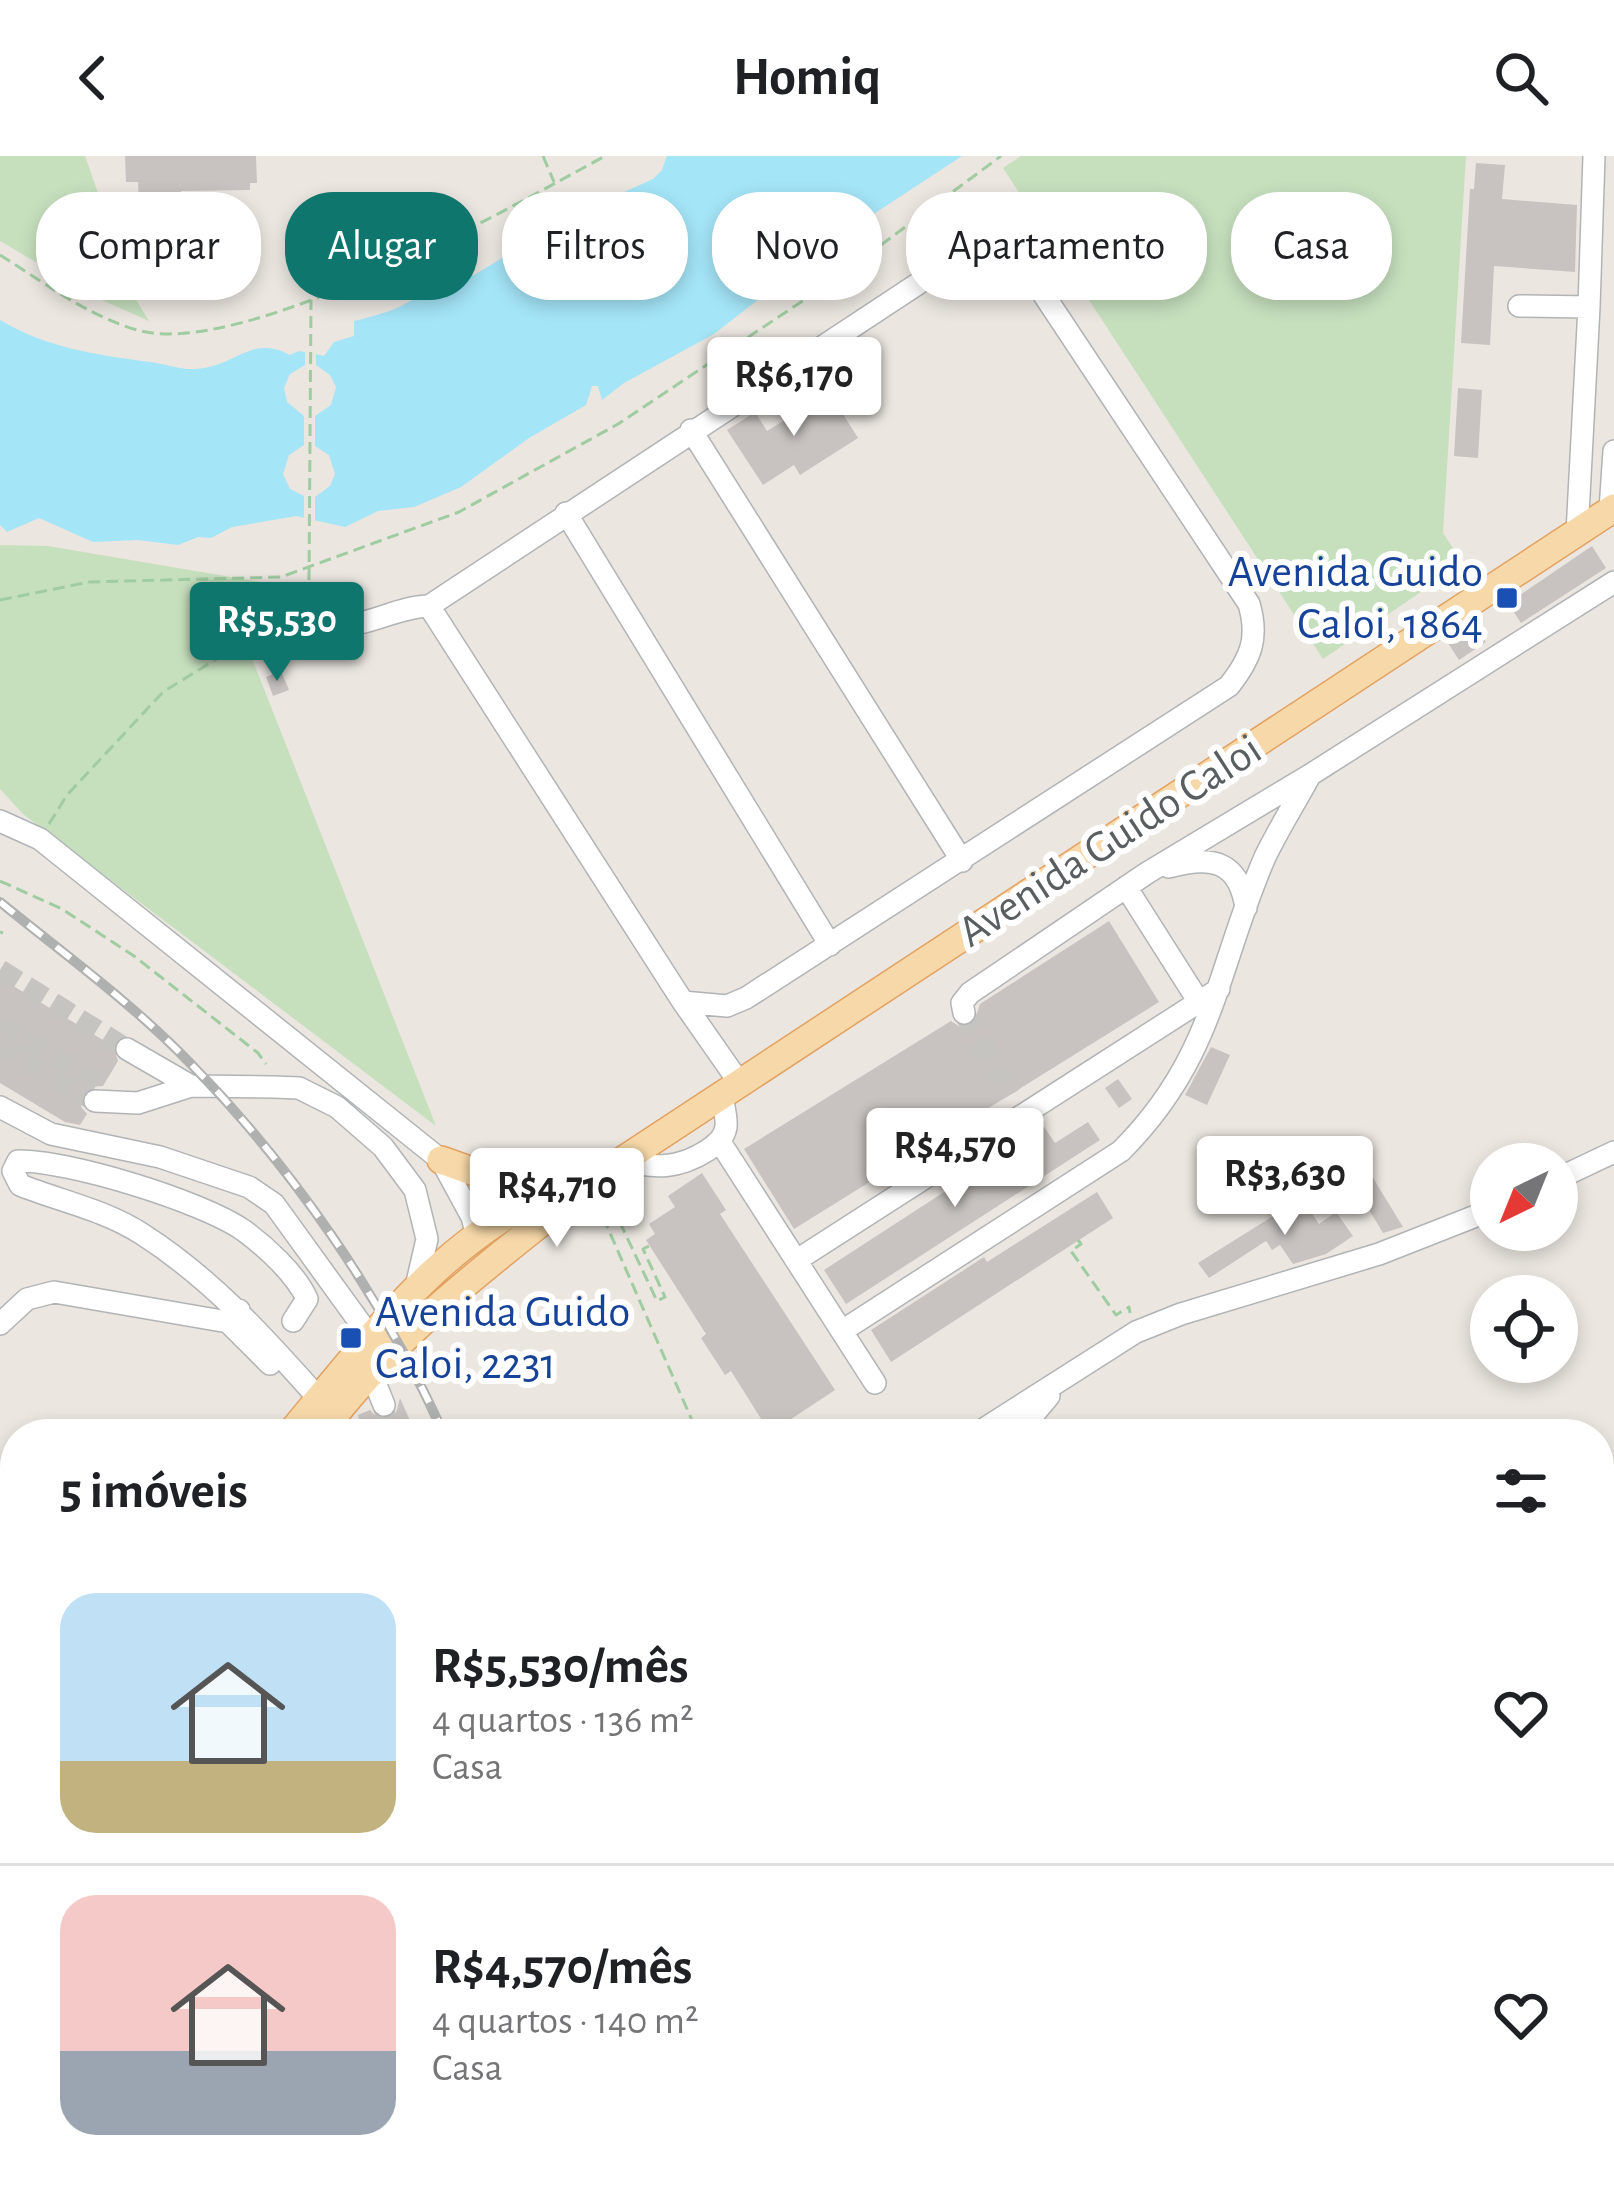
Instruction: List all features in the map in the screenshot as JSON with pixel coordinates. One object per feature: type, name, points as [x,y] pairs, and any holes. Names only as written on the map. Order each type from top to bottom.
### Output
[{"type":"main road","name":"Avenida Guido Caloi","points":[[316,1414],[372,1375],[470,1276],[613,1166],[1612,509]]},
{"type":"main road","points":[[441,1160],[514,1186],[555,1189]]},
{"type":"main road","name":"Avenida Guido Caloi","points":[[316,1414],[371,1338],[416,1287],[477,1236],[555,1189],[613,1166]]},
{"type":"main road","points":[[470,1276],[477,1236]]},
{"type":"street","points":[[1577,532],[1594,156]]},
{"type":"street","points":[[308,597],[324,617],[341,625],[371,621],[407,606],[429,606],[957,258],[976,249],[995,249],[1032,277],[1249,604],[1256,626],[1248,662],[1229,686],[830,945],[727,1006],[683,1002]]},
{"type":"street","points":[[1519,305],[1589,307]]},
{"type":"street","points":[[691,430],[962,861]]},
{"type":"street","points":[[1612,509],[1614,451]]},
{"type":"street","points":[[566,513],[830,945]]},
{"type":"street","points":[[964,1013],[962,1003],[970,993],[1126,887],[1614,582]]},
{"type":"street","points":[[429,606],[683,1002],[732,1091],[720,1142],[696,1158],[673,1167],[613,1166]]},
{"type":"street","points":[[842,1331],[1121,1151],[1145,1127],[1183,1076],[1220,989],[1266,856],[1310,775]]},
{"type":"street","points":[[0,821],[40,839],[441,1160],[472,1217],[477,1236]]},
{"type":"street","points":[[1148,873],[1186,862],[1209,861],[1229,868],[1242,883],[1246,909]]},
{"type":"street","points":[[1126,887],[1199,1002]]},
{"type":"street","points":[[797,1260],[1220,989]]},
{"type":"street","points":[[127,1049],[191,1086]]},
{"type":"street","points":[[99,1093],[138,1103],[191,1086],[299,1088],[337,1107],[382,1147],[415,1190],[427,1239],[416,1287]]},
{"type":"street","points":[[1010,1095],[1023,1117]]},
{"type":"street","points":[[0,1107],[51,1134],[160,1157],[249,1186],[274,1204],[371,1338]]},
{"type":"street","points":[[720,1142],[875,1383]]},
{"type":"street","points":[[1578,1169],[1614,1152]]},
{"type":"street","points":[[293,1321],[307,1299],[301,1284],[242,1229],[158,1192],[43,1160],[18,1161],[13,1171],[20,1185],[142,1234],[233,1316],[316,1414]]},
{"type":"street","points":[[1000,1419],[1136,1332],[1180,1314],[1379,1254],[1470,1218]]},
{"type":"street","points":[[0,1324],[27,1299],[54,1292],[233,1316]]},
{"type":"street","points":[[372,1375],[384,1405]]},
{"type":"street","points":[[1029,1419],[1061,1381]]},
{"type":"path","points":[[543,156],[554,184]]},
{"type":"path","points":[[478,222],[604,156]]},
{"type":"path","points":[[0,600],[88,582],[281,577],[459,512],[618,424],[831,282],[1001,156]]},
{"type":"path","points":[[0,256],[100,315],[165,335],[191,334],[311,300],[308,597],[297,609],[163,692],[67,795],[40,839]]},
{"type":"path","points":[[0,880],[62,909],[134,956],[258,1053],[266,1060],[255,1088]]},
{"type":"path","points":[[649,1246],[644,1249],[664,1298],[657,1300],[615,1212],[603,1217],[691,1419]]},
{"type":"path","points":[[1078,1240],[1081,1244],[1071,1251],[1116,1315],[1129,1307]]},
{"type":"green space","points":[[0,156],[85,156],[98,192],[36,192],[36,262],[0,241]]},
{"type":"green space","points":[[1021,156],[1466,156],[1443,533],[1463,563],[1323,659],[1089,300],[1207,300],[1207,192],[1019,192],[1003,168]]},
{"type":"green space","points":[[102,300],[136,300],[149,321]]},
{"type":"green space","points":[[0,545],[48,546],[261,582],[233,610],[436,1126],[23,814],[0,789]]},
{"type":"water","points":[[667,156],[962,156],[882,208],[882,192],[712,192],[712,300],[758,300],[714,334],[602,400],[598,386],[592,386],[586,405],[529,438],[461,487],[414,507],[378,511],[345,527],[296,516],[232,527],[211,538],[198,537],[178,545],[93,542],[39,518],[7,532],[0,525],[0,320],[73,349],[196,369],[254,349],[324,356],[334,342],[354,336],[354,321],[411,300],[478,300],[478,273],[502,258],[502,300],[688,300],[688,192],[624,192],[662,170]]},
{"type":"pier","points":[[305,346],[316,348],[316,365],[330,375],[336,387],[331,405],[315,416],[315,446],[329,455],[335,474],[330,486],[315,497],[315,528],[304,525],[304,496],[290,489],[283,474],[289,455],[304,445],[304,416],[287,402],[284,388],[290,374],[305,365]]},
{"type":"building","points":[[125,156],[256,156],[257,183],[250,183],[250,190],[139,192],[138,182],[126,182]]},
{"type":"building","points":[[1476,163],[1505,165],[1502,199],[1577,205],[1575,272],[1494,266],[1490,345],[1461,343],[1470,189],[1474,189]]},
{"type":"building","points":[[1458,388],[1482,390],[1478,458],[1454,456]]},
{"type":"building","points":[[829,392],[858,438],[800,475],[794,465],[763,485],[727,430],[755,412],[767,431]]},
{"type":"building","points":[[1592,546],[1606,568],[1521,623],[1508,603]]},
{"type":"building","points":[[1475,625],[1486,642],[1459,660],[1448,643]]},
{"type":"building","points":[[281,671],[289,690],[273,696],[266,677]]},
{"type":"building","points":[[1109,921],[1159,1002],[794,1229],[744,1149],[951,1021],[960,1027],[973,1025],[980,1004]]},
{"type":"building","points":[[0,978],[113,1046],[118,1061],[103,1086],[89,1087],[82,1094],[81,1107],[87,1114],[80,1125],[65,1122],[0,1083]]},
{"type":"building","points":[[1211,1047],[1230,1055],[1207,1105],[1185,1095]]},
{"type":"building","points":[[1118,1079],[1132,1099],[1119,1108],[1105,1088]]},
{"type":"building","points":[[1088,1122],[1100,1140],[846,1304],[824,1270],[1044,1127],[1055,1143]]},
{"type":"building","points":[[702,1173],[726,1210],[720,1214],[835,1390],[791,1419],[761,1419],[731,1371],[725,1375],[701,1338],[706,1334],[646,1240],[655,1234],[649,1224],[675,1207],[668,1196]]},
{"type":"building","points":[[1370,1173],[1403,1227],[1383,1233],[1353,1183]]},
{"type":"building","points":[[1097,1192],[1113,1218],[891,1362],[871,1330]]},
{"type":"building","points":[[1302,1198],[1319,1224],[1336,1212],[1353,1236],[1326,1254],[1293,1264],[1280,1245],[1272,1250],[1266,1241],[1209,1278],[1198,1263]]},
{"type":"building","points":[[400,1398],[409,1419],[388,1419],[396,1413]]},
{"type":"building","points":[[370,1410],[388,1419],[359,1419],[358,1415]]},
{"type":"tunnel","points":[[0,970],[127,1049]]},
{"type":"tunnel","points":[[964,1013],[1010,1095]]},
{"type":"tunnel","points":[[0,1024],[104,1085]]},
{"type":"tunnel","points":[[0,1046],[95,1101]]},
{"type":"tunnel","points":[[384,1405],[385,1419]]},
{"type":"railway","points":[[0,902],[168,1041],[229,1104],[333,1238],[393,1334],[437,1419]]},
{"type":"place","name":"Avenida Guido Caloi, 1864","points":[[1507,598]]},
{"type":"place","name":"Avenida Guido Caloi, 2231","points":[[351,1338]]}]
